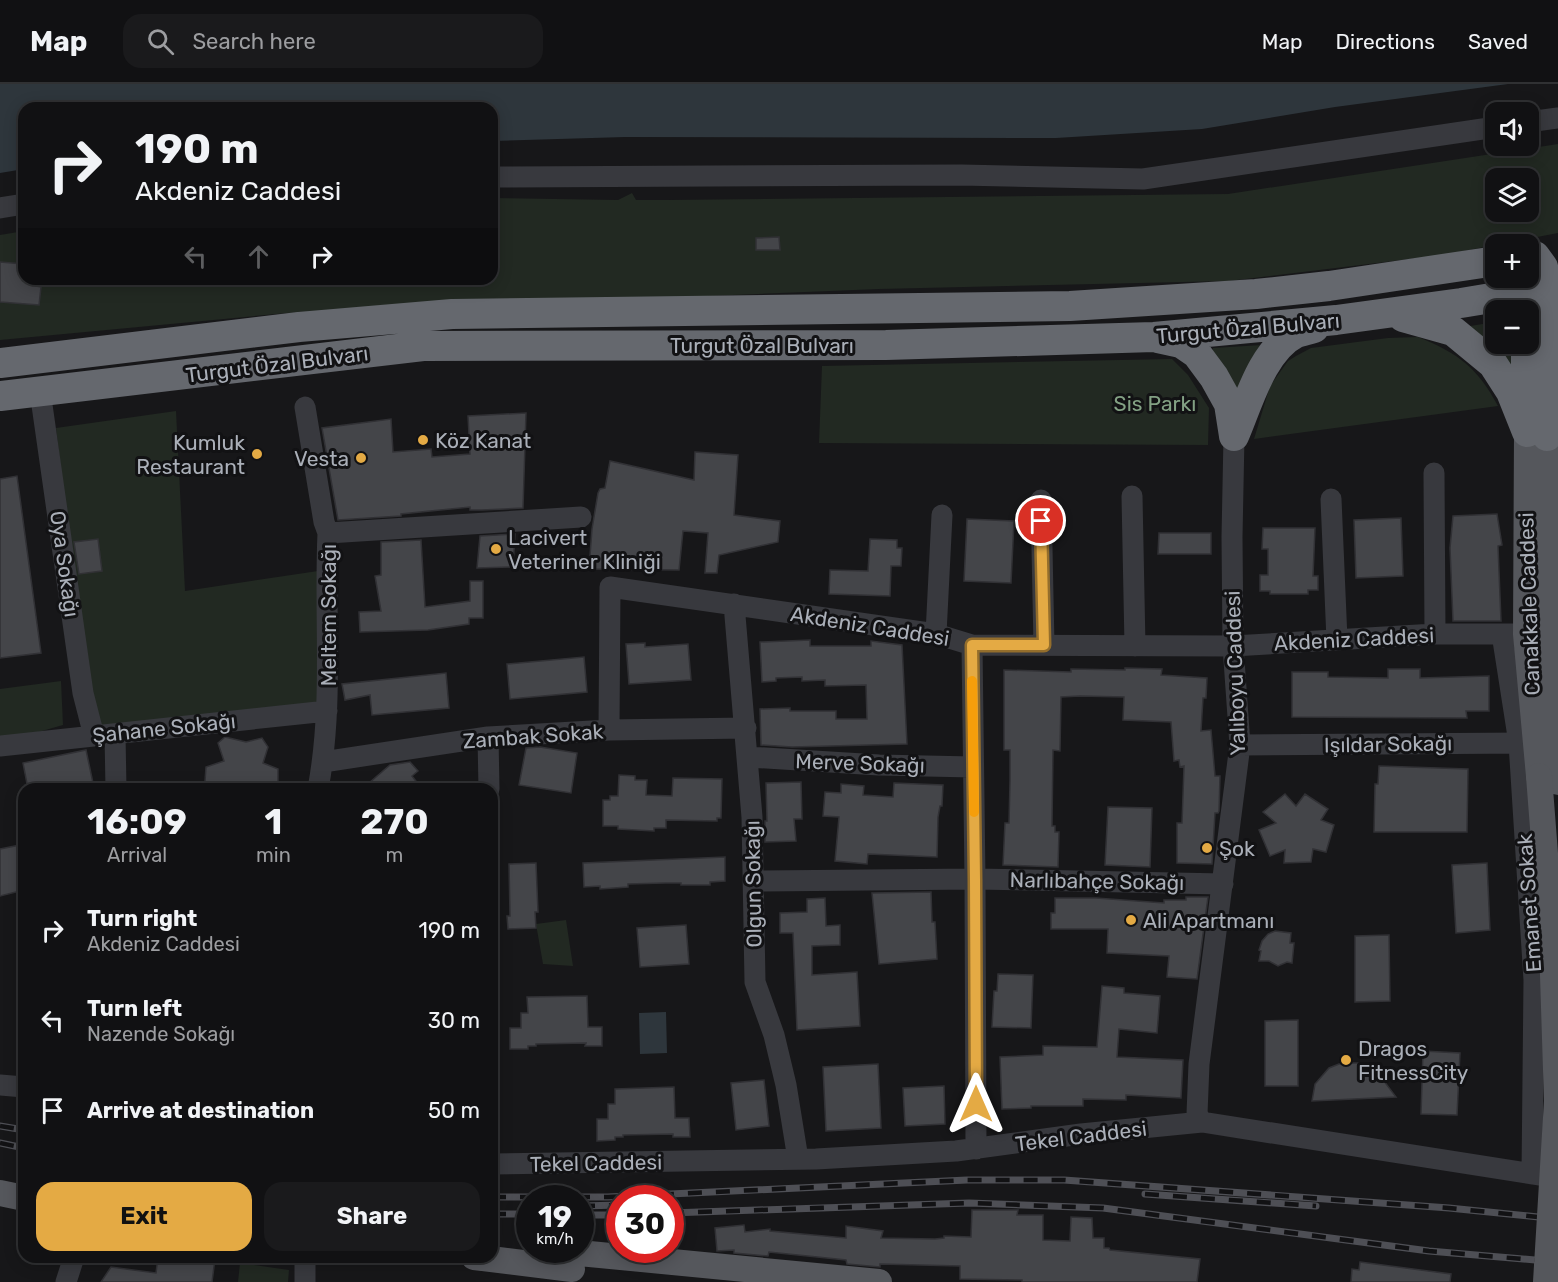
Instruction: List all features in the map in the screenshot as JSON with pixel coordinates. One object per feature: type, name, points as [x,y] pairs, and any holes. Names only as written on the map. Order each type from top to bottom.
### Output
[{"type":"highway","name":"Turgut Özal Bulvarı","points":[[0,363],[299,327],[452,314],[1070,306],[1266,293],[1485,263]]},
{"type":"highway","name":"Turgut Özal Bulvarı","points":[[0,396],[423,346],[886,345],[1154,336],[1389,314],[1490,288]]},
{"type":"highway","points":[[1537,288],[1537,434]]},
{"type":"highway","points":[[1389,314],[1454,331],[1473,346],[1493,364],[1537,434]]},
{"type":"highway","points":[[1234,436],[1263,368],[1282,344],[1295,334],[1336,320]]},
{"type":"highway","points":[[1154,336],[1182,344],[1197,354],[1214,377],[1229,404],[1234,436]]},
{"type":"highway","points":[[1527,354],[1537,434]]},
{"type":"highway","points":[[1537,434],[1558,396]]},
{"type":"main road","name":"Canakkale Caddesi","points":[[1537,434],[1514,634],[1528,743],[1552,779]]},
{"type":"main road","points":[[1537,434],[1552,779],[1552,944],[1557,1101],[1546,1282]]},
{"type":"main road","points":[[0,1178],[18,1181]]},
{"type":"main road","points":[[0,1193],[18,1197]]},
{"type":"main road","points":[[498,1245],[516,1247]]},
{"type":"main road","points":[[594,1257],[713,1274],[879,1282]]},
{"type":"main road","points":[[498,1260],[689,1282]]},
{"type":"street","points":[[1539,121],[1558,118]]},
{"type":"street","points":[[498,177],[962,175],[1143,179],[1485,129]]},
{"type":"street","points":[[0,208],[18,205]]},
{"type":"street","name":"Oya Sokağı","points":[[40,391],[83,693],[94,736]]},
{"type":"street","name":"Meltem Sokağı","points":[[305,407],[324,522],[328,533],[327,711],[319,783]]},
{"type":"street","name":"Yalıboyu Caddesi","points":[[1202,1122],[1197,1114],[1198,1064],[1240,745],[1233,646],[1234,436]]},
{"type":"street","points":[[1434,473],[1435,634]]},
{"type":"street","points":[[1132,496],[1135,646]]},
{"type":"street","points":[[1331,499],[1337,640]]},
{"type":"street","points":[[1041,500],[1044,645]]},
{"type":"street","points":[[936,633],[942,515]]},
{"type":"street","points":[[328,533],[581,517]]},
{"type":"street","name":"Akdeniz Caddesi","points":[[609,730],[610,587],[936,633],[972,645],[1233,646],[1435,634],[1514,634]]},
{"type":"street","name":"Olgun Sokağı","points":[[734,604],[746,728],[755,881],[755,982],[774,1035],[786,1085],[798,1159]]},
{"type":"street","points":[[972,645],[976,1149]]},
{"type":"street","name":"Şahane Sokağı","points":[[0,746],[65,737],[115,734],[327,711]]},
{"type":"street","name":"Zambak Sokak","points":[[323,762],[488,737],[609,730],[746,728]]},
{"type":"street","points":[[115,734],[116,783]]},
{"type":"street","points":[[488,737],[489,783]]},
{"type":"street","name":"Işıldar Sokağı","points":[[1240,745],[1528,743]]},
{"type":"street","name":"Emanet Sokak","points":[[1528,743],[1534,980],[1532,1174]]},
{"type":"street","name":"Merve Sokağı","points":[[748,757],[879,765],[973,766]]},
{"type":"street","name":"Narlıbahçe Sokağı","points":[[755,881],[975,879],[1223,884]]},
{"type":"street","points":[[0,1085],[18,1086]]},
{"type":"street","name":"Tekel Caddesi","points":[[498,1164],[798,1159],[976,1149],[1081,1134],[1202,1122],[1558,1178]]},
{"type":"street","points":[[66,1282],[72,1263]]},
{"type":"street","points":[[305,1263],[305,1282]]},
{"type":"green space","points":[[1558,144],[1558,233],[1539,237],[1539,234],[1485,234],[1485,247],[1443,255],[1229,281],[879,289],[287,313],[0,340],[0,235],[18,232],[18,285],[498,285],[498,198],[618,200],[632,193],[636,200],[1228,194],[1485,155],[1539,156],[1539,147]]},
{"type":"green space","points":[[1485,324],[1485,348],[1464,327]]},
{"type":"green space","points":[[1418,337],[1445,349],[1466,363],[1483,381],[1498,406],[1254,439],[1270,386],[1288,361],[1296,356],[1311,348],[1388,338]]},
{"type":"green space","points":[[1262,345],[1241,397],[1211,354],[1213,348]]},
{"type":"green space","points":[[1492,354],[1512,354],[1513,375]]},
{"type":"green space","name":"Sis Parkı","points":[[1172,359],[1188,375],[1209,408],[1208,445],[819,443],[822,366]]},
{"type":"green space","points":[[176,411],[185,591],[318,571],[323,708],[100,727],[86,677],[56,428]]},
{"type":"green space","points":[[61,681],[63,725],[0,743],[0,689]]},
{"type":"green space","points":[[566,920],[573,966],[543,964],[536,924]]},
{"type":"green space","points":[[240,1263],[289,1270],[288,1282],[238,1282]]},
{"type":"shaded area","points":[[0,84],[1508,84],[1335,107],[1202,129],[1056,138],[625,137],[498,141],[498,102],[18,102],[18,170],[0,173]]},
{"type":"shaded area","points":[[666,1012],[667,1053],[640,1054],[639,1013]]},
{"type":"building","points":[[779,237],[780,250],[756,250],[756,238]]},
{"type":"building","points":[[0,262],[18,264],[18,285],[41,287],[39,305],[0,302]]},
{"type":"building","points":[[526,413],[523,508],[470,510],[470,507],[401,514],[401,516],[338,520],[322,428],[391,419],[393,452],[431,449],[432,457],[470,454],[468,416]]},
{"type":"building","points":[[695,452],[738,455],[734,515],[780,521],[778,542],[719,555],[717,573],[705,573],[708,533],[683,531],[679,570],[589,569],[598,493],[600,489],[605,488],[610,461],[694,480]]},
{"type":"building","points":[[17,476],[41,653],[0,658],[0,479]]},
{"type":"building","points":[[1497,514],[1502,545],[1498,546],[1501,621],[1453,621],[1450,548],[1453,516]]},
{"type":"building","points":[[1401,518],[1403,576],[1356,578],[1354,520]]},
{"type":"building","points":[[967,519],[1014,521],[1011,583],[964,581]]},
{"type":"building","points":[[1263,528],[1315,528],[1313,576],[1318,576],[1318,590],[1308,590],[1308,594],[1270,594],[1270,591],[1260,591],[1260,575],[1268,575],[1268,549],[1262,549]]},
{"type":"building","points":[[1159,533],[1211,533],[1211,554],[1158,554]]},
{"type":"building","name":"Lacivert Veteriner Kliniği","points":[[515,534],[513,567],[477,568],[480,536]]},
{"type":"building","points":[[98,539],[102,571],[79,574],[74,542]]},
{"type":"building","points":[[870,539],[897,540],[897,548],[902,548],[901,566],[891,566],[890,596],[829,594],[830,570],[868,571]]},
{"type":"building","points":[[421,540],[425,607],[470,601],[470,581],[483,581],[483,618],[469,618],[469,624],[428,630],[360,632],[359,612],[381,611],[375,576],[381,575],[381,542]]},
{"type":"building","points":[[810,640],[810,646],[871,646],[871,641],[902,645],[907,744],[792,747],[761,745],[760,709],[836,711],[836,719],[867,719],[866,685],[825,686],[825,680],[802,681],[802,677],[776,678],[776,681],[762,682],[760,642]]},
{"type":"building","points":[[645,643],[645,647],[688,644],[691,680],[629,684],[626,644]]},
{"type":"building","points":[[584,657],[587,692],[510,699],[507,664]]},
{"type":"building","points":[[1125,668],[1162,669],[1161,675],[1207,678],[1201,731],[1211,730],[1215,776],[1220,776],[1219,811],[1215,813],[1212,864],[1177,863],[1177,823],[1182,823],[1184,766],[1180,767],[1179,760],[1174,761],[1171,722],[1123,720],[1124,697],[1080,696],[1061,697],[1060,751],[1053,750],[1052,826],[1055,826],[1055,832],[1059,832],[1058,867],[1003,865],[1005,823],[1009,823],[1010,781],[1010,750],[1004,750],[1004,670],[1071,672],[1071,669],[1125,670]]},
{"type":"building","points":[[1388,669],[1420,669],[1420,678],[1489,676],[1489,711],[1466,711],[1467,718],[1292,717],[1292,672],[1328,672],[1328,677],[1388,678]]},
{"type":"building","points":[[446,673],[449,708],[372,715],[370,695],[345,700],[342,684]]},
{"type":"building","points":[[225,737],[246,742],[262,738],[268,747],[263,763],[278,769],[278,783],[206,783],[206,767],[224,761],[218,743]]},
{"type":"building","points":[[540,747],[577,753],[571,793],[519,785],[526,748]]},
{"type":"building","points":[[86,750],[93,783],[27,783],[23,763]]},
{"type":"building","points":[[410,762],[418,771],[412,776],[417,783],[369,783],[390,765]]},
{"type":"building","points":[[1379,766],[1468,769],[1467,832],[1374,832],[1375,784],[1378,784]]},
{"type":"building","points":[[619,775],[635,776],[635,780],[647,780],[646,795],[672,796],[673,778],[722,779],[721,818],[717,818],[717,821],[666,820],[666,828],[654,828],[654,831],[603,826],[603,800],[610,800],[610,796],[618,796]]},
{"type":"building","points":[[801,782],[802,819],[794,819],[796,841],[765,842],[766,783]]},
{"type":"building","points":[[894,783],[943,785],[942,806],[940,806],[938,817],[937,857],[868,854],[867,864],[835,861],[839,817],[823,816],[825,792],[841,793],[841,784],[864,786],[863,795],[893,797]]},
{"type":"building","points":[[1285,794],[1296,806],[1305,794],[1328,809],[1321,820],[1334,825],[1326,852],[1313,849],[1311,862],[1284,863],[1285,850],[1270,856],[1259,830],[1276,823],[1263,812]]},
{"type":"building","points":[[1108,807],[1152,808],[1150,867],[1105,865]]},
{"type":"building","points":[[18,845],[18,892],[0,896],[0,849]]},
{"type":"building","points":[[725,857],[725,881],[710,882],[710,885],[665,883],[628,884],[628,887],[600,889],[600,886],[584,887],[583,863]]},
{"type":"building","points":[[536,863],[538,912],[535,912],[536,928],[508,929],[509,864]]},
{"type":"building","points":[[1487,863],[1490,930],[1456,933],[1452,865]]},
{"type":"building","points":[[931,892],[937,959],[879,964],[872,893]]},
{"type":"building","points":[[1186,897],[1208,897],[1197,979],[1167,977],[1169,956],[1107,953],[1108,929],[1051,929],[1051,913],[1055,913],[1055,898],[1096,898],[1164,903],[1164,900],[1186,900]]},
{"type":"building","points":[[825,898],[826,926],[840,925],[840,945],[812,946],[812,975],[857,972],[860,1026],[797,1030],[793,933],[780,933],[780,913],[807,912],[807,899]]},
{"type":"building","points":[[686,925],[689,964],[640,967],[637,928]]},
{"type":"building","points":[[1275,931],[1291,933],[1290,943],[1294,943],[1292,963],[1287,962],[1278,966],[1269,961],[1259,961],[1262,941],[1268,934]]},
{"type":"building","points":[[1389,935],[1390,1001],[1355,1002],[1355,936]]},
{"type":"building","points":[[998,974],[1033,975],[1031,1028],[992,1027],[994,991],[997,991]]},
{"type":"building","points":[[1102,986],[1124,988],[1124,993],[1160,996],[1157,1033],[1119,1029],[1117,1057],[1183,1060],[1181,1098],[1126,1095],[1126,1100],[1083,1099],[1083,1106],[1031,1106],[1031,1108],[1002,1109],[1000,1057],[1043,1055],[1043,1046],[1097,1047]]},
{"type":"building","points":[[587,996],[588,1027],[602,1027],[602,1046],[585,1046],[586,1043],[536,1044],[536,1046],[528,1046],[528,1049],[510,1049],[510,1028],[521,1028],[521,1013],[528,1013],[527,997]]},
{"type":"building","points":[[1298,1020],[1298,1086],[1265,1086],[1265,1021]]},
{"type":"building","points":[[1423,1051],[1460,1053],[1457,1115],[1421,1114]]},
{"type":"building","points":[[1360,1063],[1378,1073],[1396,1097],[1312,1101],[1315,1084],[1329,1068],[1339,1064]]},
{"type":"building","points":[[878,1064],[881,1128],[826,1131],[823,1067]]},
{"type":"building","points":[[764,1080],[769,1126],[736,1130],[731,1083]]},
{"type":"building","points":[[944,1086],[945,1124],[905,1126],[903,1088]]},
{"type":"building","points":[[674,1087],[675,1118],[689,1118],[690,1137],[673,1137],[673,1134],[623,1135],[623,1137],[615,1137],[615,1140],[597,1141],[597,1119],[608,1119],[608,1104],[615,1104],[615,1089]]},
{"type":"building","points":[[972,1210],[1018,1210],[1017,1215],[1043,1215],[1043,1240],[1070,1241],[1071,1217],[1092,1218],[1093,1238],[1104,1238],[1104,1248],[1200,1259],[1197,1282],[1022,1282],[1022,1280],[960,1279],[960,1266],[880,1264],[880,1267],[847,1264],[846,1260],[769,1252],[768,1256],[734,1253],[734,1250],[717,1251],[715,1228],[744,1225],[745,1232],[770,1229],[770,1231],[846,1238],[846,1226],[883,1231],[881,1238],[971,1237]]},
{"type":"building","points":[[1360,1262],[1451,1274],[1450,1282],[1351,1282],[1352,1269],[1359,1270]]},
{"type":"building","points":[[157,1263],[214,1263],[212,1282],[101,1282],[111,1267],[156,1273]]},
{"type":"railway","points":[[0,1126],[18,1129]]},
{"type":"railway","points":[[0,1143],[18,1147]]},
{"type":"railway","points":[[498,1197],[608,1197],[967,1180],[1064,1180],[1449,1208],[1558,1219]]},
{"type":"railway","points":[[1145,1194],[1316,1206]]},
{"type":"railway","points":[[684,1213],[969,1203],[1103,1208],[1429,1251],[1558,1262]]},
{"type":"railway","points":[[594,1206],[606,1205]]},
{"type":"railway","points":[[498,1214],[516,1214]]},
{"type":"railway","points":[[594,1215],[606,1215]]},
{"type":"slow traffic","points":[[972,681],[974,812]]},
{"type":"place","name":"Köz Kanat","points":[[423,440]]},
{"type":"place","name":"Kumluk Restaurant","points":[[257,454]]},
{"type":"place","name":"Vesta","points":[[361,458]]},
{"type":"place","name":"Lacivert Veteriner Kliniği","points":[[496,549]]},
{"type":"place","name":"Şok","points":[[1207,848]]},
{"type":"place","name":"Ali Apartmanı","points":[[1131,920]]},
{"type":"place","name":"Dragos FitnessCity","points":[[1346,1060]]},
{"type":"route","points":[[976,1104],[972,645],[1044,645],[1041,521]]}]
